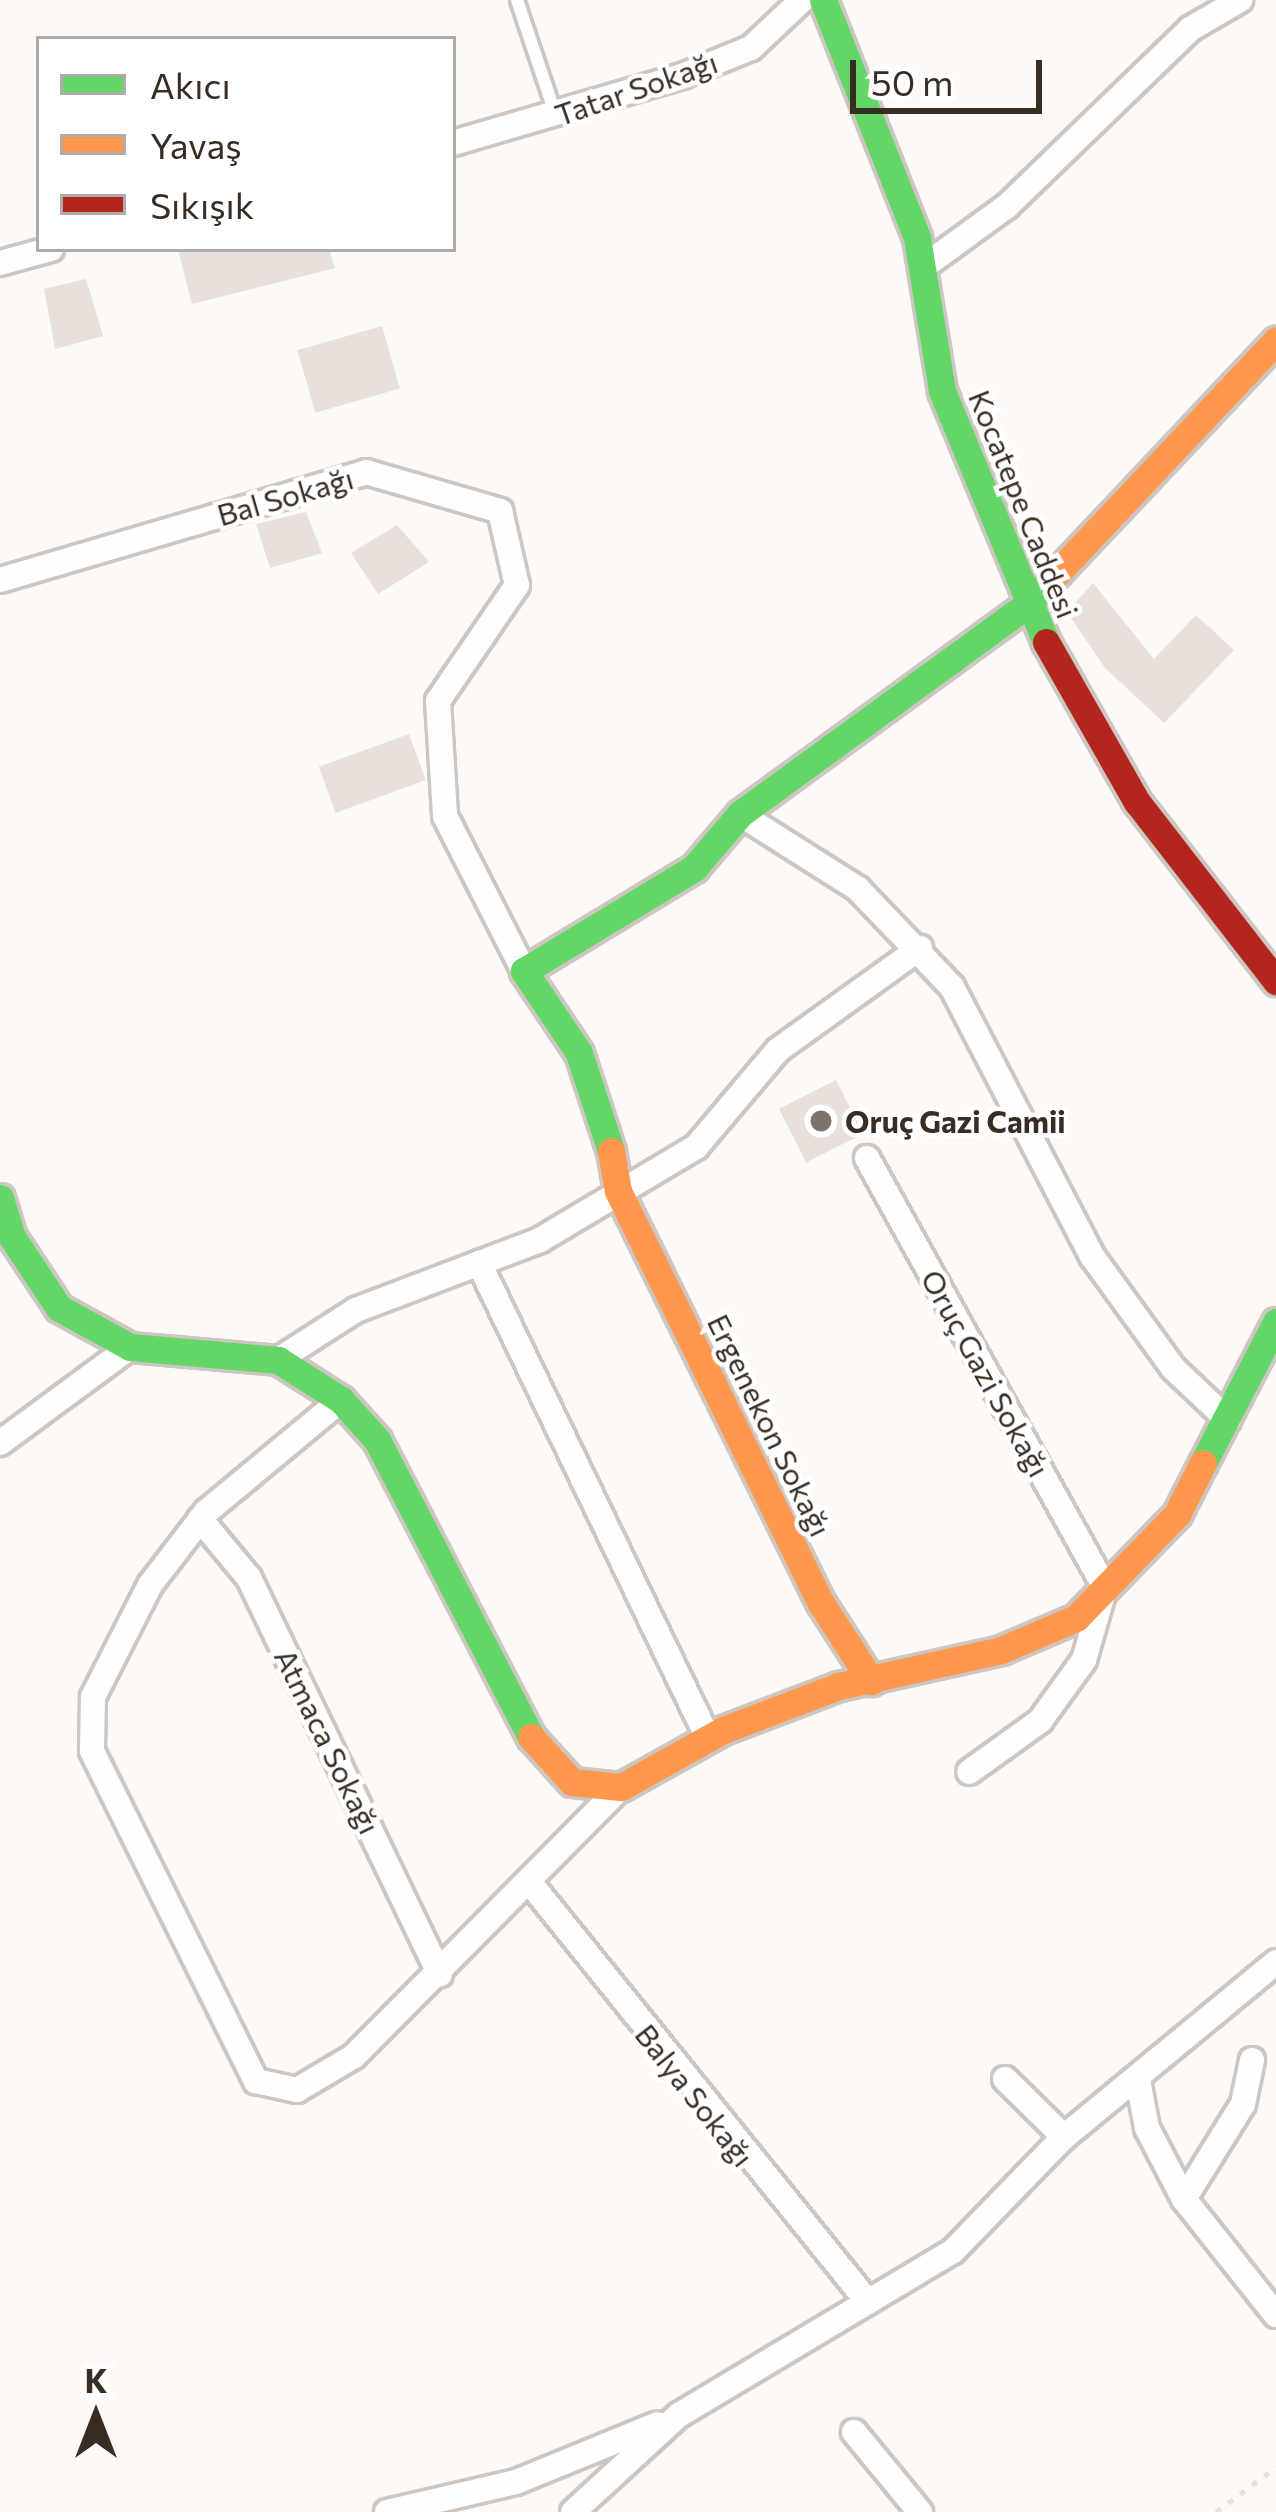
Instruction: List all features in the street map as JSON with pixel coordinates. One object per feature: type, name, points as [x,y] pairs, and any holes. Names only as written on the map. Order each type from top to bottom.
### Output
[{"type":"street","name":"Tatar Sokağı","points":[[456,142],[556,117],[751,48],[802,0]]},
{"type":"street","name":"Kocatepe Caddesi","points":[[823,0],[922,268],[942,391],[1025,606],[1137,802],[1270,963]]},
{"type":"street","points":[[922,268],[1007,206],[1190,29],[1240,0]]},
{"type":"street","points":[[0,263],[41,252]]},
{"type":"street","points":[[524,970],[694,868],[740,814],[1025,606],[1276,341]]},
{"type":"street","name":"Bal Sokağı","points":[[0,580],[366,472],[459,494],[500,511],[517,585],[438,701],[445,816],[524,970]]},
{"type":"street","points":[[740,814],[858,889],[920,948],[952,987],[1092,1256],[1173,1368],[1228,1420]]},
{"type":"street","points":[[278,1360],[356,1310],[540,1240],[696,1147],[778,1050],[920,948]]},
{"type":"street","name":"Ergenekon Sokağı","points":[[524,970],[579,1053],[604,1112],[619,1191],[820,1604],[872,1681]]},
{"type":"street","name":"Oruç Gazi Sokağı","points":[[867,1158],[1105,1587]]},
{"type":"street","points":[[0,1198],[12,1237],[59,1308],[130,1347],[278,1360],[341,1400],[377,1440],[539,1752],[572,1782],[621,1787]]},
{"type":"street","points":[[479,1263],[708,1738]]},
{"type":"street","points":[[341,1400],[235,1480],[200,1519],[108,1657],[93,1697],[92,1751],[256,2081],[297,2090],[355,2056],[621,1787],[708,1738],[872,1681],[1000,1650],[1076,1618],[1177,1514],[1276,1322]]},
{"type":"street","points":[[0,1443],[130,1347]]},
{"type":"street","name":"Atmaca Sokağı","points":[[200,1519],[249,1578],[440,1973]]},
{"type":"street","points":[[969,1772],[1040,1721],[1084,1660],[1105,1587]]},
{"type":"street","name":"Balya Sokağı","points":[[530,1883],[868,2302]]},
{"type":"street","points":[[387,2512],[516,2482],[679,2416],[807,2344],[952,2251],[1064,2137],[1276,1962]]},
{"type":"street","points":[[1184,2199],[1243,2104],[1252,2060]]},
{"type":"street","points":[[1005,2079],[1064,2137]]},
{"type":"street","points":[[1138,2080],[1147,2128],[1184,2199],[1276,2315]]},
{"type":"street","points":[[573,2512],[679,2416]]},
{"type":"street","points":[[854,2432],[920,2512]]},
{"type":"lane","points":[[517,0],[556,117]]},
{"type":"path","points":[[1216,2512],[1276,2467]]},
{"type":"building","points":[[179,252],[330,252],[335,268],[192,304]]},
{"type":"building","points":[[86,279],[103,336],[55,349],[44,289]]},
{"type":"building","points":[[382,326],[400,388],[315,413],[297,350]]},
{"type":"building","points":[[306,512],[322,553],[270,568],[256,524]]},
{"type":"building","points":[[397,525],[429,562],[378,594],[351,553]]},
{"type":"building","points":[[1093,583],[1154,659],[1196,615],[1234,650],[1164,723],[1105,668],[1067,612]]},
{"type":"building","points":[[409,734],[426,780],[336,813],[319,767]]},
{"type":"building","name":"Oruç Gazi Camii","points":[[836,1080],[863,1133],[806,1163],[779,1109]]},
{"type":"traffic: fast","points":[[823,0],[917,238],[942,391],[1046,642]]},
{"type":"traffic: fast","points":[[611,1151],[579,1053],[524,971],[694,868],[740,814],[1025,606],[1058,572]]},
{"type":"traffic: fast","points":[[0,1198],[12,1237],[59,1308],[130,1347],[278,1360],[341,1400],[377,1440],[531,1737]]},
{"type":"traffic: fast","points":[[1203,1463],[1276,1322]]},
{"type":"traffic: slow","points":[[1058,572],[1276,341]]},
{"type":"traffic: slow","points":[[611,1151],[618,1191],[821,1603],[871,1681]]},
{"type":"traffic: slow","points":[[531,1737],[572,1782],[621,1787],[723,1730],[839,1686],[1001,1650],[1076,1618],[1177,1514],[1203,1463]]},
{"type":"traffic: jam","points":[[1046,642],[1137,802],[1276,981]]},
{"type":"place","name":"Oruç Gazi Camii","points":[[821,1121]]}]
